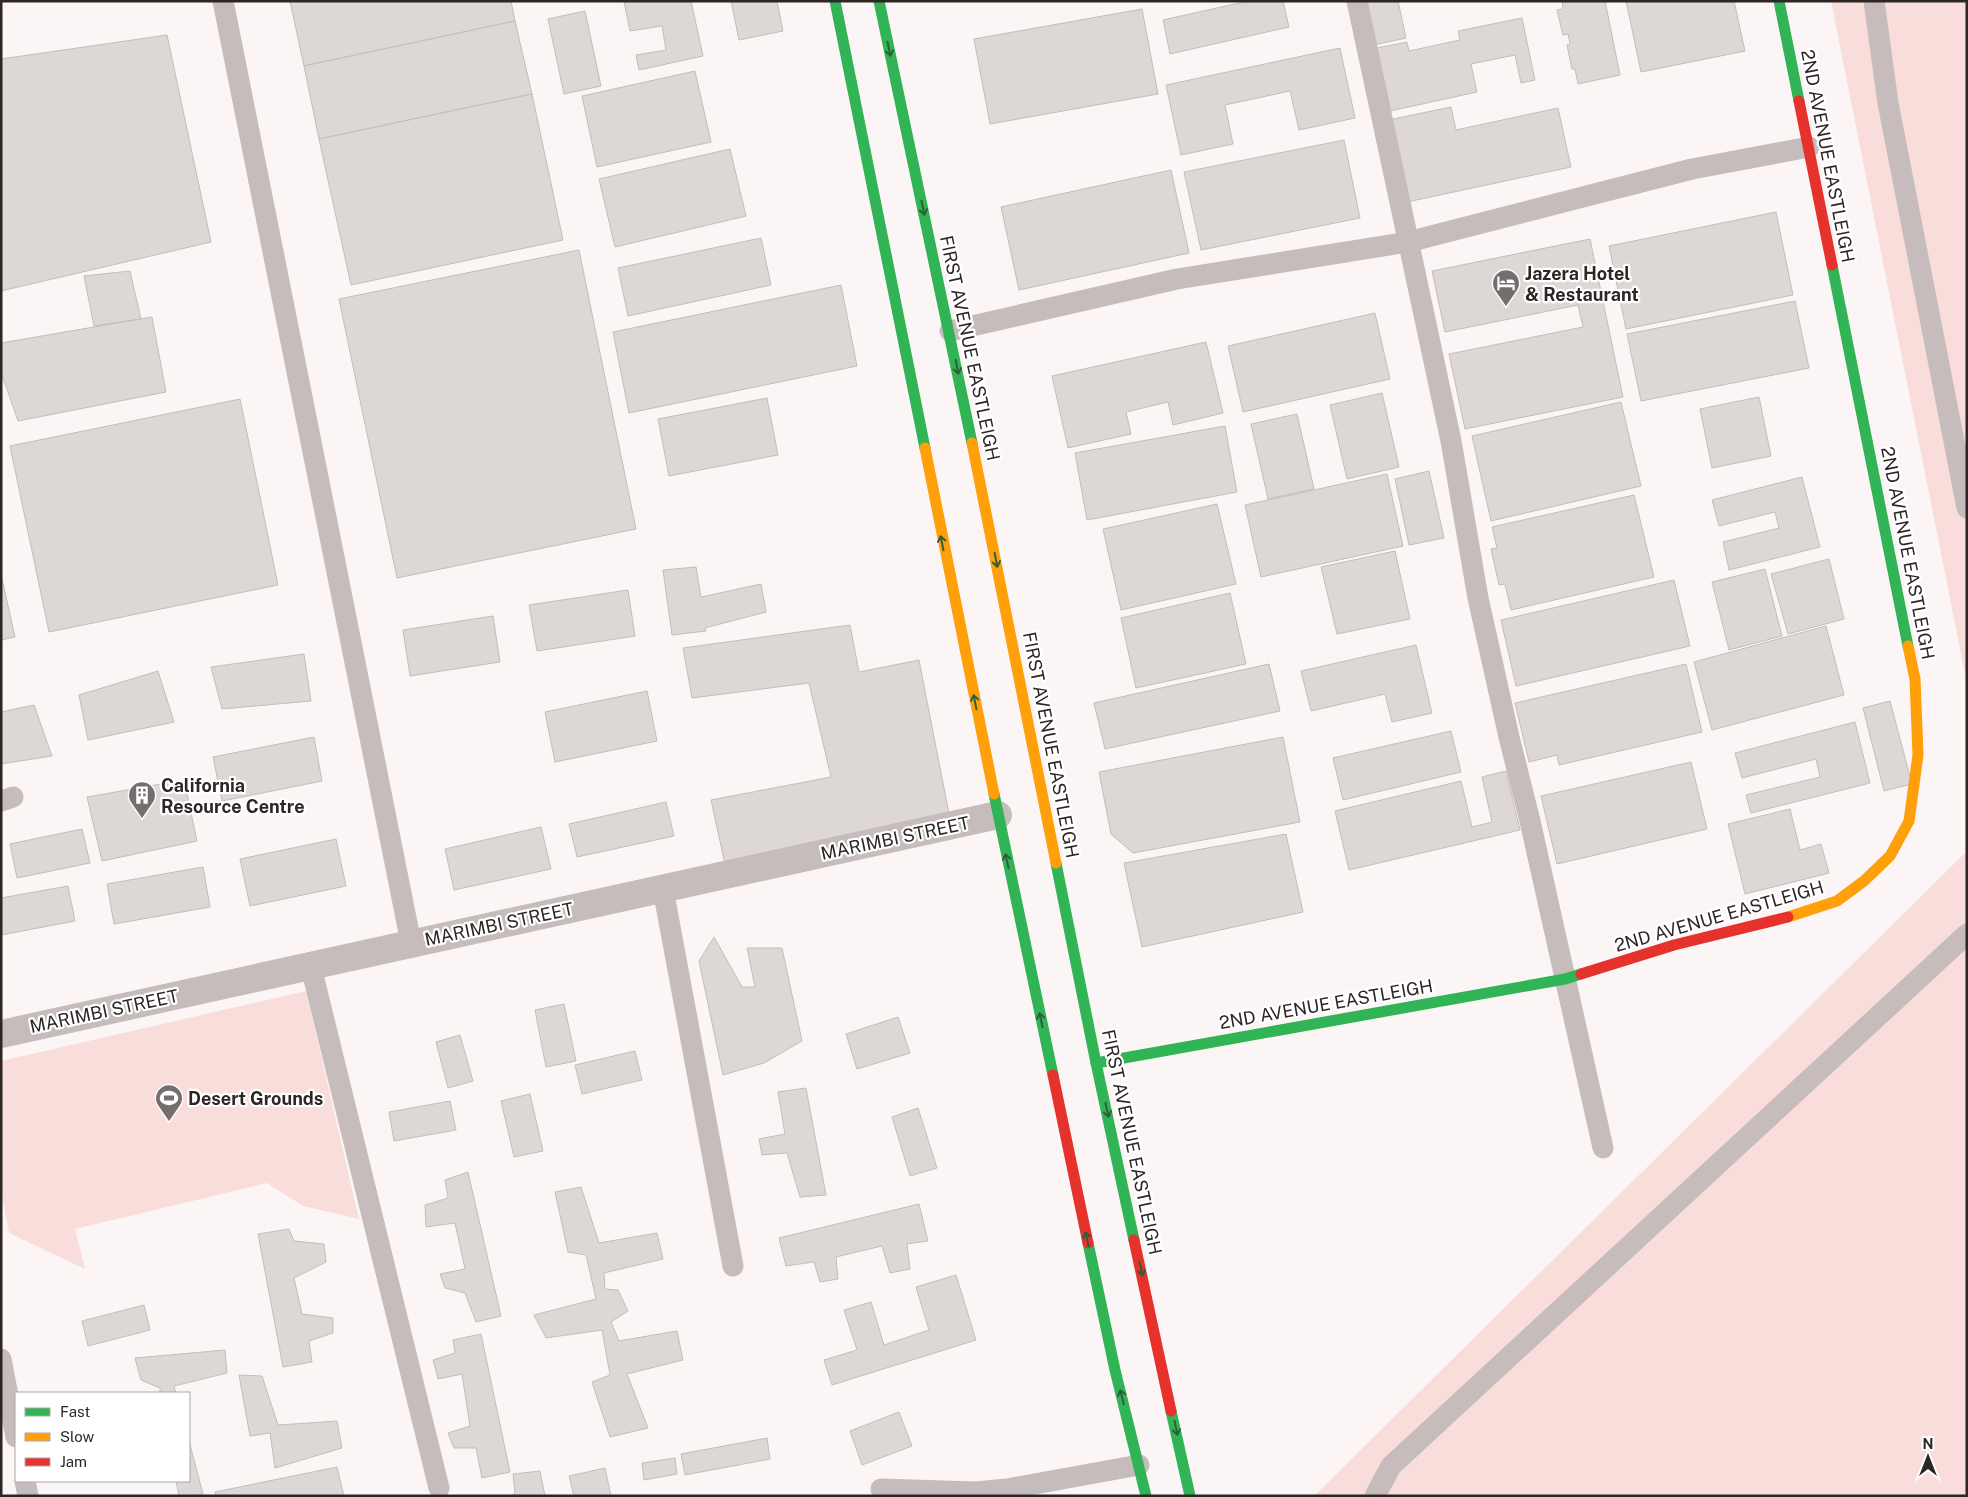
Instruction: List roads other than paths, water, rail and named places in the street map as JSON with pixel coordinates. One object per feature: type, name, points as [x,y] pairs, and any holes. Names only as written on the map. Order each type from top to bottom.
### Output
[{"type":"main road","points":[[835,1],[998,815],[1115,1370],[1146,1496]]},
{"type":"main road","name":"FIRST AVENUE EASTLEIGH","points":[[879,1],[950,331],[1096,1063],[1190,1496]]},
{"type":"main road","name":"2ND AVENUE EASTLEIGH","points":[[1096,1063],[1565,979],[1674,945],[1798,914],[1837,901],[1864,881],[1890,856],[1909,821],[1918,756],[1915,679],[1779,1]]},
{"type":"street","name":"MARIMBI STREET","points":[[1,1034],[998,815]]},
{"type":"lane","points":[[222,1],[410,943]]},
{"type":"lane","points":[[1357,1],[1451,442],[1478,598],[1603,1148]]},
{"type":"lane","points":[[1874,1],[1888,103],[1967,508]]},
{"type":"lane","points":[[950,331],[1177,279],[1408,242],[1692,169],[1809,147]]},
{"type":"lane","points":[[663,889],[733,1266]]},
{"type":"lane","points":[[1375,1496],[1391,1466],[1967,934]]},
{"type":"lane","points":[[311,967],[438,1488]]},
{"type":"lane","points":[[1,1359],[15,1432]]},
{"type":"lane","points":[[881,1489],[976,1492],[1007,1489],[1139,1464]]},
{"type":"lane","points":[[25,1482],[28,1496]]},
{"type":"place","name":"Jazera Hotel & Restaurant","points":[[1506,307]]},
{"type":"place","name":"California Resource Centre","points":[[142,819]]},
{"type":"place","name":"Desert Grounds","points":[[169,1122]]}]
